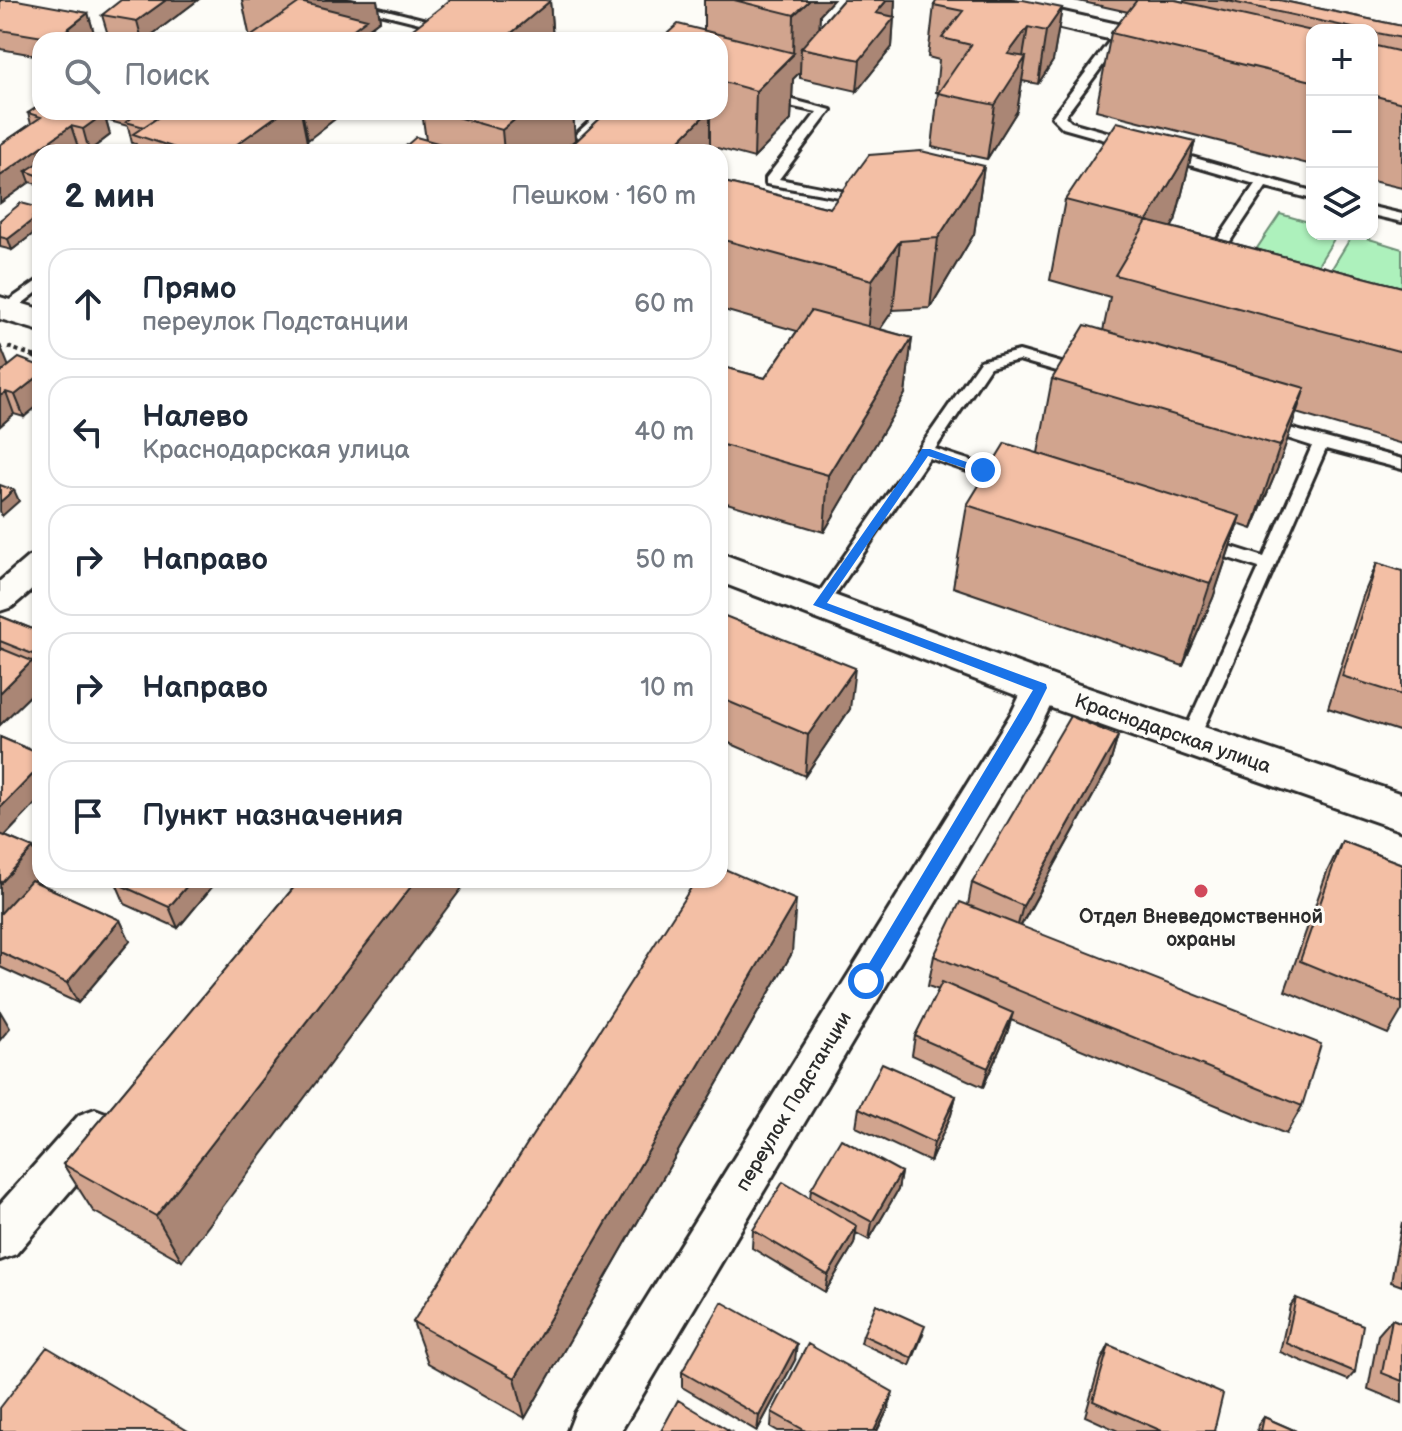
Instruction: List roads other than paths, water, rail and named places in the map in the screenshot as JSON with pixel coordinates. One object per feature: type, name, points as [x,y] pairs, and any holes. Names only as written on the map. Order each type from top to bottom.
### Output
[{"type":"street","points":[[973,0],[1194,49]]},
{"type":"street","points":[[3,308],[32,318]]},
{"type":"street","name":"Краснодарская улица","points":[[728,570],[1041,688],[1402,813]]},
{"type":"street","points":[[0,599],[32,572]]},
{"type":"street","name":"переулок Подстанции","points":[[593,1431],[1027,717],[1041,688]]},
{"type":"street","points":[[0,1238],[125,1095]]},
{"type":"lane","points":[[333,0],[455,29]]},
{"type":"lane","points":[[1121,33],[1058,117],[1067,125],[1143,147]]},
{"type":"lane","points":[[750,94],[825,110],[771,181],[881,202]]},
{"type":"lane","points":[[595,144],[598,141],[580,136],[598,120]]},
{"type":"lane","points":[[1158,152],[1306,193]]},
{"type":"lane","points":[[1199,278],[1263,182]]},
{"type":"lane","points":[[1378,212],[1402,218]]},
{"type":"lane","points":[[3,308],[32,288]]},
{"type":"lane","points":[[819,605],[985,364],[1019,355],[1095,377]]},
{"type":"lane","points":[[1246,421],[1402,464]]},
{"type":"lane","points":[[1190,739],[1321,443]]},
{"type":"lane","points":[[926,451],[1030,486]]},
{"type":"lane","points":[[1194,541],[1269,565]]},
{"type":"place","name":"Отдел Вневедомственной охраны","points":[[1201,891]]}]
